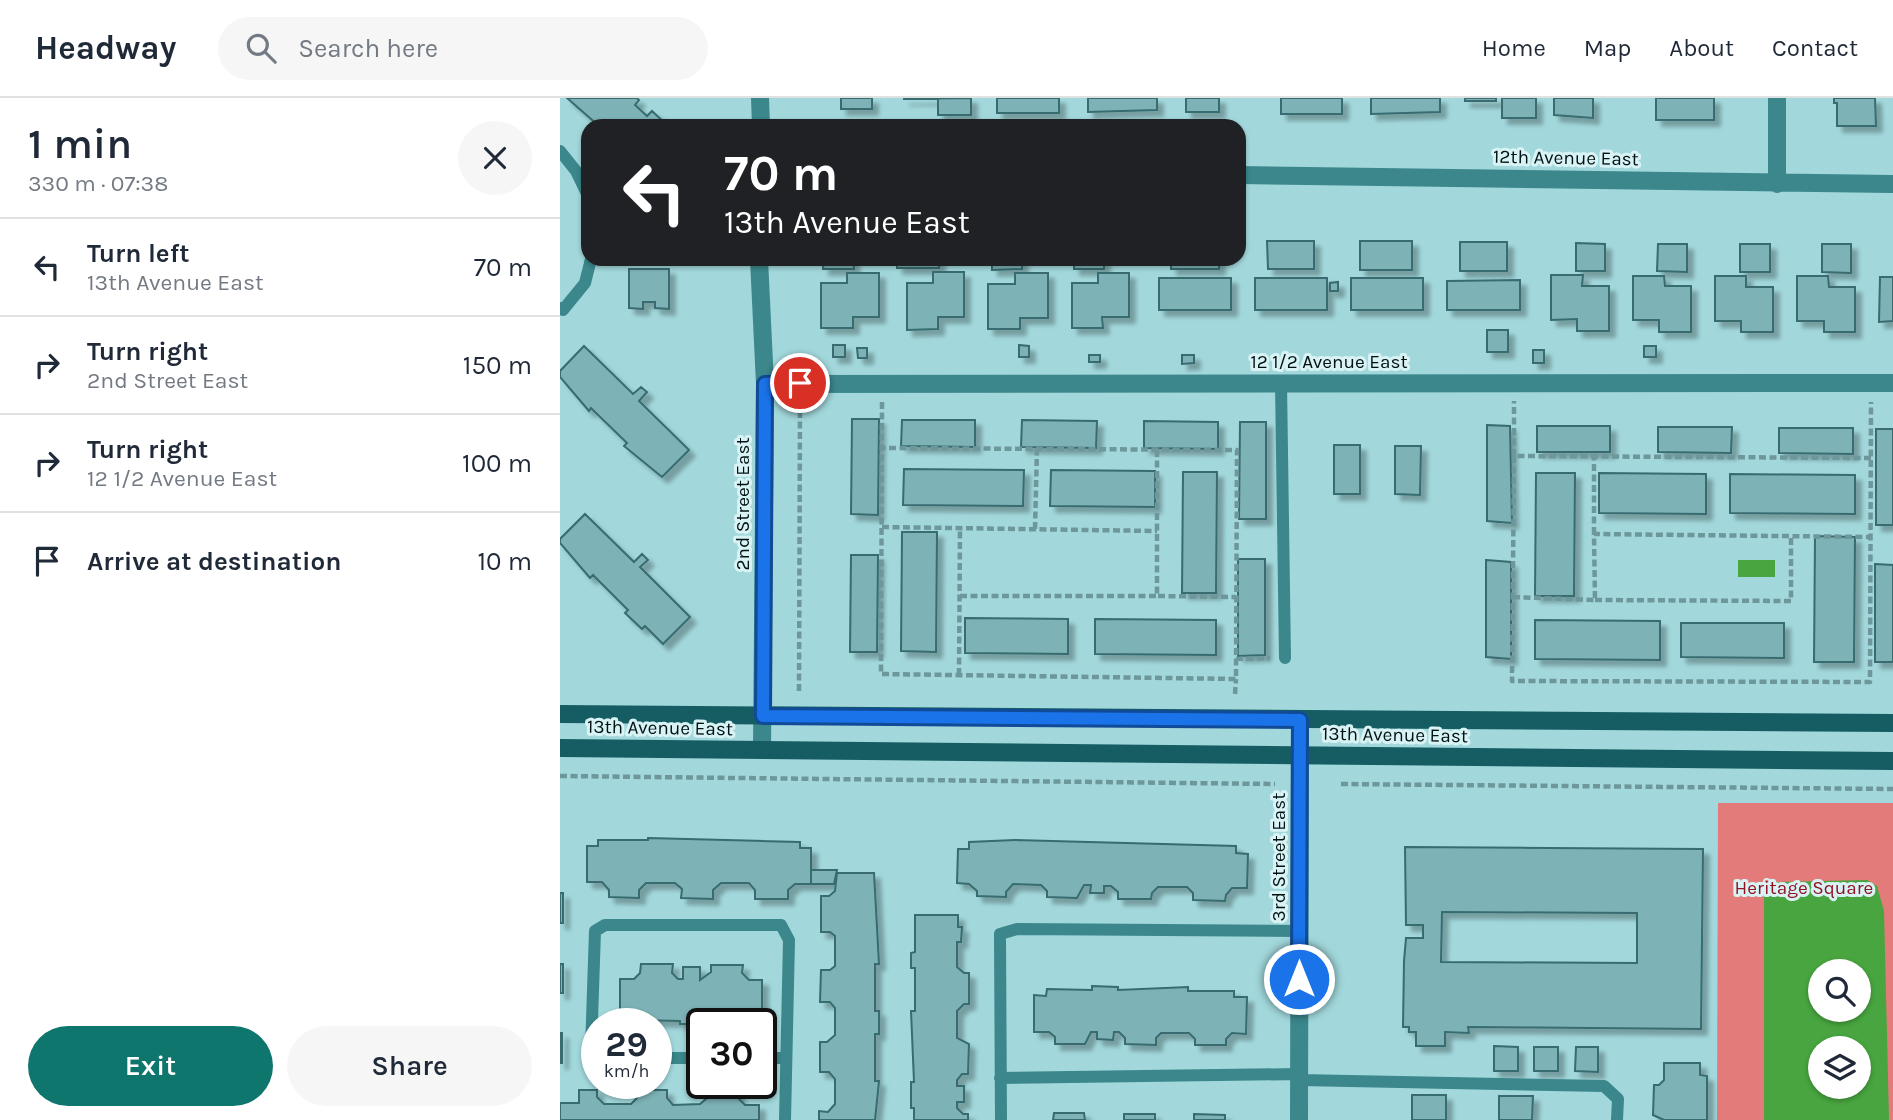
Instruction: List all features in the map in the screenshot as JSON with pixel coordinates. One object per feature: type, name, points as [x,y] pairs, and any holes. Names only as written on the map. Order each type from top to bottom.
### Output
[{"type":"main road","name":"13th Avenue East","points":[[560,714],[1893,723]]},
{"type":"main road","name":"13th Avenue East","points":[[560,748],[1893,761]]},
{"type":"street","points":[[760,98],[761,119]]},
{"type":"street","points":[[1776,184],[1777,98]]},
{"type":"street","name":"12th Avenue East","points":[[1246,176],[1893,184]]},
{"type":"street","name":"2nd Street East","points":[[760,266],[765,384],[762,750]]},
{"type":"street","name":"12 1/2 Avenue East","points":[[765,384],[1893,383]]},
{"type":"street","name":"3rd Street East","points":[[1299,1120],[1300,720]]},
{"type":"lane","points":[[560,151],[581,181]]},
{"type":"lane","points":[[560,308],[563,310],[585,283],[590,266]]},
{"type":"lane","points":[[1280,383],[1285,658]]},
{"type":"lane","points":[[592,1008],[594,931],[605,925],[781,925],[789,940],[785,1120]]},
{"type":"lane","points":[[1001,1120],[1000,934],[1017,929],[1299,931]]},
{"type":"lane","points":[[777,1058],[786,1058]]},
{"type":"lane","points":[[1000,1078],[1299,1077],[1604,1086],[1618,1099],[1618,1120]]},
{"type":"path","points":[[799,691],[800,383]]},
{"type":"path","points":[[1514,400],[1512,681],[1870,682],[1871,383]]},
{"type":"path","points":[[882,384],[881,674],[1236,679]]},
{"type":"path","points":[[882,448],[1237,450],[1235,694]]},
{"type":"path","points":[[1035,529],[1037,449]]},
{"type":"path","points":[[1157,450],[1157,596]]},
{"type":"path","points":[[1514,456],[1871,458]]},
{"type":"path","points":[[1594,456],[1595,600]]},
{"type":"path","points":[[882,527],[1157,531]]},
{"type":"path","points":[[959,675],[960,528]]},
{"type":"path","points":[[1594,534],[1870,537]]},
{"type":"path","points":[[1513,597],[1791,601],[1791,536]]},
{"type":"path","points":[[960,596],[1236,597]]},
{"type":"path","points":[[1236,659],[1285,658]]},
{"type":"path","points":[[560,776],[1275,785]]},
{"type":"path","points":[[1341,784],[1893,789]]},
{"type":"green space","name":"Heritage Square","points":[[1718,803],[1893,803],[1893,1120],[1717,1120]]},
{"type":"shaded area","points":[[1738,560],[1775,560],[1775,577],[1738,577]]},
{"type":"shaded area","points":[[1867,880],[1877,886],[1884,911],[1889,1120],[1764,1120],[1764,890],[1776,882]]},
{"type":"building","points":[[567,98],[637,98],[639,100],[635,105],[647,116],[652,111],[661,119],[591,119]]},
{"type":"building","points":[[841,98],[872,98],[872,109],[841,109]]},
{"type":"building","points":[[971,98],[971,115],[938,115],[938,99],[903,99]]},
{"type":"building","points":[[997,98],[1059,98],[1059,113],[997,113]]},
{"type":"building","points":[[1088,98],[1157,98],[1157,110],[1088,112]]},
{"type":"building","points":[[1186,98],[1219,98],[1219,112],[1186,112]]},
{"type":"building","points":[[1281,98],[1342,98],[1342,114],[1281,114]]},
{"type":"building","points":[[1371,98],[1440,98],[1440,112],[1371,114]]},
{"type":"building","points":[[1465,98],[1496,98],[1496,101],[1465,101]]},
{"type":"building","points":[[1502,98],[1536,98],[1536,118],[1502,118]]},
{"type":"building","points":[[1554,98],[1593,98],[1593,118],[1554,115]]},
{"type":"building","points":[[1656,98],[1714,98],[1714,120],[1656,120]]},
{"type":"building","points":[[1834,98],[1875,98],[1876,126],[1837,126],[1837,103],[1834,103]]},
{"type":"building","points":[[1267,241],[1314,241],[1314,269],[1268,269]]},
{"type":"building","points":[[1360,241],[1412,241],[1412,270],[1360,270]]},
{"type":"building","points":[[1460,242],[1507,242],[1507,271],[1460,271]]},
{"type":"building","points":[[1576,243],[1605,244],[1605,271],[1576,271]]},
{"type":"building","points":[[1658,244],[1687,244],[1687,272],[1657,271]]},
{"type":"building","points":[[1740,244],[1770,244],[1770,272],[1740,272]]},
{"type":"building","points":[[1822,244],[1851,244],[1851,273],[1822,272]]},
{"type":"building","points":[[823,266],[854,266],[854,269],[823,269]]},
{"type":"building","points":[[897,266],[939,266],[939,268]]},
{"type":"building","points":[[992,266],[1022,266],[1022,269],[992,270]]},
{"type":"building","points":[[1074,266],[1104,266],[1104,269],[1074,269]]},
{"type":"building","points":[[1171,266],[1219,266],[1219,269],[1171,269]]},
{"type":"building","points":[[629,269],[669,269],[669,309],[655,308],[655,302],[643,302],[643,309],[629,308]]},
{"type":"building","points":[[933,272],[964,272],[964,317],[938,317],[938,329],[907,330],[907,283],[933,283]]},
{"type":"building","points":[[847,273],[879,273],[879,317],[853,317],[853,328],[821,328],[821,283],[847,283]]},
{"type":"building","points":[[1015,273],[1048,273],[1048,318],[1020,318],[1020,329],[988,329],[988,284],[1015,284]]},
{"type":"building","points":[[1098,273],[1129,273],[1129,317],[1102,317],[1103,328],[1072,328],[1072,283],[1098,283]]},
{"type":"building","points":[[1551,275],[1583,275],[1582,286],[1609,286],[1609,331],[1577,331],[1577,319],[1551,320]]},
{"type":"building","points":[[1633,276],[1664,276],[1665,286],[1691,286],[1691,332],[1659,332],[1659,320],[1633,320]]},
{"type":"building","points":[[1715,276],[1746,276],[1746,287],[1773,287],[1773,332],[1741,332],[1741,321],[1715,321]]},
{"type":"building","points":[[1797,276],[1828,276],[1829,287],[1855,287],[1855,332],[1824,332],[1824,321],[1797,321]]},
{"type":"building","points":[[1880,277],[1893,277],[1893,321],[1879,322]]},
{"type":"building","points":[[1159,278],[1231,278],[1231,310],[1159,310]]},
{"type":"building","points":[[1255,278],[1327,278],[1327,310],[1255,310]]},
{"type":"building","points":[[1351,278],[1423,278],[1423,310],[1351,310]]},
{"type":"building","points":[[1520,280],[1520,310],[1447,310],[1447,281]]},
{"type":"building","points":[[1338,282],[1338,291],[1330,291],[1330,283]]},
{"type":"building","points":[[1487,330],[1508,330],[1508,352],[1487,352]]},
{"type":"building","points":[[833,345],[845,345],[845,357],[833,357]]},
{"type":"building","points":[[1019,345],[1029,346],[1029,357],[1019,357]]},
{"type":"building","points":[[584,346],[633,394],[641,387],[647,392],[639,401],[689,450],[662,477],[624,446],[627,443],[591,408],[589,411],[560,377],[560,371]]},
{"type":"building","points":[[1644,346],[1656,346],[1656,357],[1644,357]]},
{"type":"building","points":[[857,348],[867,348],[867,358],[858,358]]},
{"type":"building","points":[[1533,350],[1544,350],[1544,363],[1533,363]]},
{"type":"building","points":[[1089,355],[1100,355],[1100,362],[1089,362]]},
{"type":"building","points":[[1182,355],[1194,355],[1194,363],[1182,364]]},
{"type":"building","points":[[852,419],[879,419],[878,515],[851,514]]},
{"type":"building","points":[[902,420],[975,420],[975,447],[901,446]]},
{"type":"building","points":[[1022,420],[1097,421],[1096,448],[1021,447]]},
{"type":"building","points":[[1144,421],[1218,422],[1218,449],[1144,448]]},
{"type":"building","points":[[1240,422],[1266,422],[1266,519],[1239,519]]},
{"type":"building","points":[[1487,425],[1510,426],[1512,523],[1487,521]]},
{"type":"building","points":[[1537,426],[1610,426],[1610,452],[1537,452]]},
{"type":"building","points":[[1658,427],[1732,427],[1731,453],[1658,452]]},
{"type":"building","points":[[1779,428],[1853,428],[1853,454],[1779,453]]},
{"type":"building","points":[[1876,429],[1893,429],[1893,525],[1876,525]]},
{"type":"building","points":[[1334,445],[1360,445],[1360,494],[1334,494]]},
{"type":"building","points":[[1395,446],[1421,446],[1420,495],[1395,494]]},
{"type":"building","points":[[904,469],[1024,470],[1023,506],[903,505]]},
{"type":"building","points":[[1051,470],[1155,471],[1155,507],[1050,506]]},
{"type":"building","points":[[1183,472],[1217,472],[1216,593],[1182,593]]},
{"type":"building","points":[[1536,473],[1575,473],[1574,596],[1535,596]]},
{"type":"building","points":[[1599,473],[1706,474],[1706,514],[1599,513]]},
{"type":"building","points":[[1730,474],[1855,475],[1855,514],[1730,513]]},
{"type":"building","points":[[585,514],[634,562],[642,554],[648,560],[640,567],[690,617],[663,644],[645,626],[642,629],[625,613],[628,610],[593,575],[590,578],[560,543],[560,539]]},
{"type":"building","points":[[902,532],[937,532],[936,652],[901,651]]},
{"type":"building","points":[[1815,536],[1855,537],[1854,662],[1814,662]]},
{"type":"building","points":[[851,555],[878,555],[877,652],[850,652]]},
{"type":"building","points":[[1238,559],[1265,559],[1265,655],[1238,656]]},
{"type":"building","points":[[1486,560],[1511,562],[1511,659],[1486,657]]},
{"type":"building","points":[[1875,564],[1893,565],[1893,662],[1875,662]]},
{"type":"building","points":[[965,618],[1068,619],[1068,654],[965,653]]},
{"type":"building","points":[[1095,619],[1216,620],[1216,655],[1095,654]]},
{"type":"building","points":[[1535,620],[1660,621],[1660,660],[1535,659]]},
{"type":"building","points":[[1681,623],[1784,623],[1784,658],[1681,657]]},
{"type":"building","points":[[648,838],[800,842],[800,848],[811,848],[811,884],[795,884],[788,890],[788,899],[755,899],[755,890],[749,883],[721,883],[713,890],[713,899],[681,898],[682,889],[675,883],[646,883],[639,890],[639,898],[609,897],[609,890],[602,882],[587,882],[587,846],[598,846],[598,840]]},
{"type":"building","points":[[1015,840],[1236,846],[1236,853],[1248,854],[1247,888],[1232,888],[1225,901],[1193,900],[1193,893],[1187,887],[1158,887],[1152,893],[1151,899],[1118,899],[1118,892],[1111,886],[1104,886],[1104,893],[1090,893],[1091,885],[1084,885],[1077,898],[1047,897],[1047,891],[1041,885],[1013,884],[1006,892],[1006,897],[977,896],[977,891],[969,884],[957,883],[958,849],[969,849],[969,842]]},
{"type":"building","points":[[1405,847],[1703,849],[1701,1029],[1468,1027],[1469,1033],[1445,1032],[1445,1046],[1416,1046],[1416,1032],[1409,1032],[1409,1027],[1403,1027],[1404,961],[1406,938],[1423,938],[1423,925],[1406,925]],"holes":[[[1442,912],[1637,913],[1637,963],[1441,962]]]},
{"type":"building","points":[[811,870],[837,870],[834,884],[811,884]]},
{"type":"building","points":[[837,873],[874,873],[879,964],[875,964],[875,1011],[879,1011],[879,1034],[875,1034],[875,1081],[879,1081],[875,1120],[819,1120],[819,1111],[828,1112],[835,1104],[835,1079],[829,1072],[820,1072],[820,1042],[827,1042],[835,1035],[835,1008],[830,1002],[820,1002],[821,970],[830,970],[835,966],[835,936],[830,932],[821,932],[821,896],[829,896],[835,891]]},
{"type":"building","points":[[560,893],[563,893],[563,923],[560,923]]},
{"type":"building","points":[[915,915],[958,915],[958,927],[962,927],[961,942],[957,942],[957,967],[964,973],[969,973],[969,1004],[964,1004],[957,1011],[957,1038],[969,1044],[968,1074],[962,1074],[957,1080],[957,1086],[964,1086],[964,1102],[957,1102],[957,1108],[963,1114],[968,1114],[968,1120],[914,1120],[914,1108],[911,1108],[911,1082],[914,1082],[911,1011],[915,1011],[915,968],[911,968],[911,953],[915,952]]},
{"type":"building","points":[[560,964],[563,964],[563,993],[560,993]]},
{"type":"building","points":[[641,964],[673,964],[672,973],[678,979],[683,979],[683,967],[700,967],[700,980],[711,972],[711,965],[743,965],[742,973],[749,980],[762,980],[762,1008],[686,1008],[686,1024],[680,1024],[680,1021],[672,1021],[672,1008],[620,1008],[620,979],[634,979],[640,973]]},
{"type":"building","points":[[1092,986],[1118,987],[1118,990],[1188,987],[1188,991],[1234,991],[1234,997],[1247,997],[1246,1034],[1232,1033],[1226,1039],[1226,1045],[1195,1045],[1195,1039],[1189,1033],[1161,1033],[1156,1038],[1156,1045],[1125,1044],[1125,1038],[1119,1032],[1114,1032],[1113,1040],[1097,1039],[1097,1032],[1091,1032],[1085,1044],[1055,1044],[1055,1037],[1049,1032],[1034,1032],[1034,995],[1046,996],[1047,989],[1092,990]]},
{"type":"building","points":[[562,1033],[562,1063],[560,1063]]},
{"type":"building","points":[[1494,1046],[1518,1047],[1518,1071],[1494,1071]]},
{"type":"building","points":[[1534,1047],[1558,1047],[1558,1071],[1534,1071]]},
{"type":"building","points":[[1576,1047],[1598,1047],[1598,1072],[1575,1071]]},
{"type":"building","points":[[1664,1063],[1700,1063],[1700,1075],[1707,1076],[1707,1120],[1664,1120],[1653,1115],[1654,1085],[1659,1085],[1664,1080]]},
{"type":"building","points":[[579,1090],[581,1099],[599,1099],[604,1104],[631,1104],[636,1099],[668,1099],[673,1105],[700,1104],[706,1099],[739,1099],[745,1105],[759,1105],[759,1120],[560,1120],[560,1103],[579,1103]]},
{"type":"building","points":[[1412,1095],[1446,1095],[1446,1120],[1412,1120]]},
{"type":"building","points":[[1499,1096],[1533,1096],[1532,1120],[1499,1120]]},
{"type":"building","points":[[1054,1113],[1084,1113],[1085,1120],[1053,1120]]},
{"type":"building","points":[[1124,1114],[1155,1114],[1155,1120],[1124,1120]]},
{"type":"building","points":[[1194,1114],[1225,1115],[1225,1120],[1194,1120]]},
{"type":"route","points":[[800,383],[765,384],[763,716],[1300,720],[1299,979]]}]
